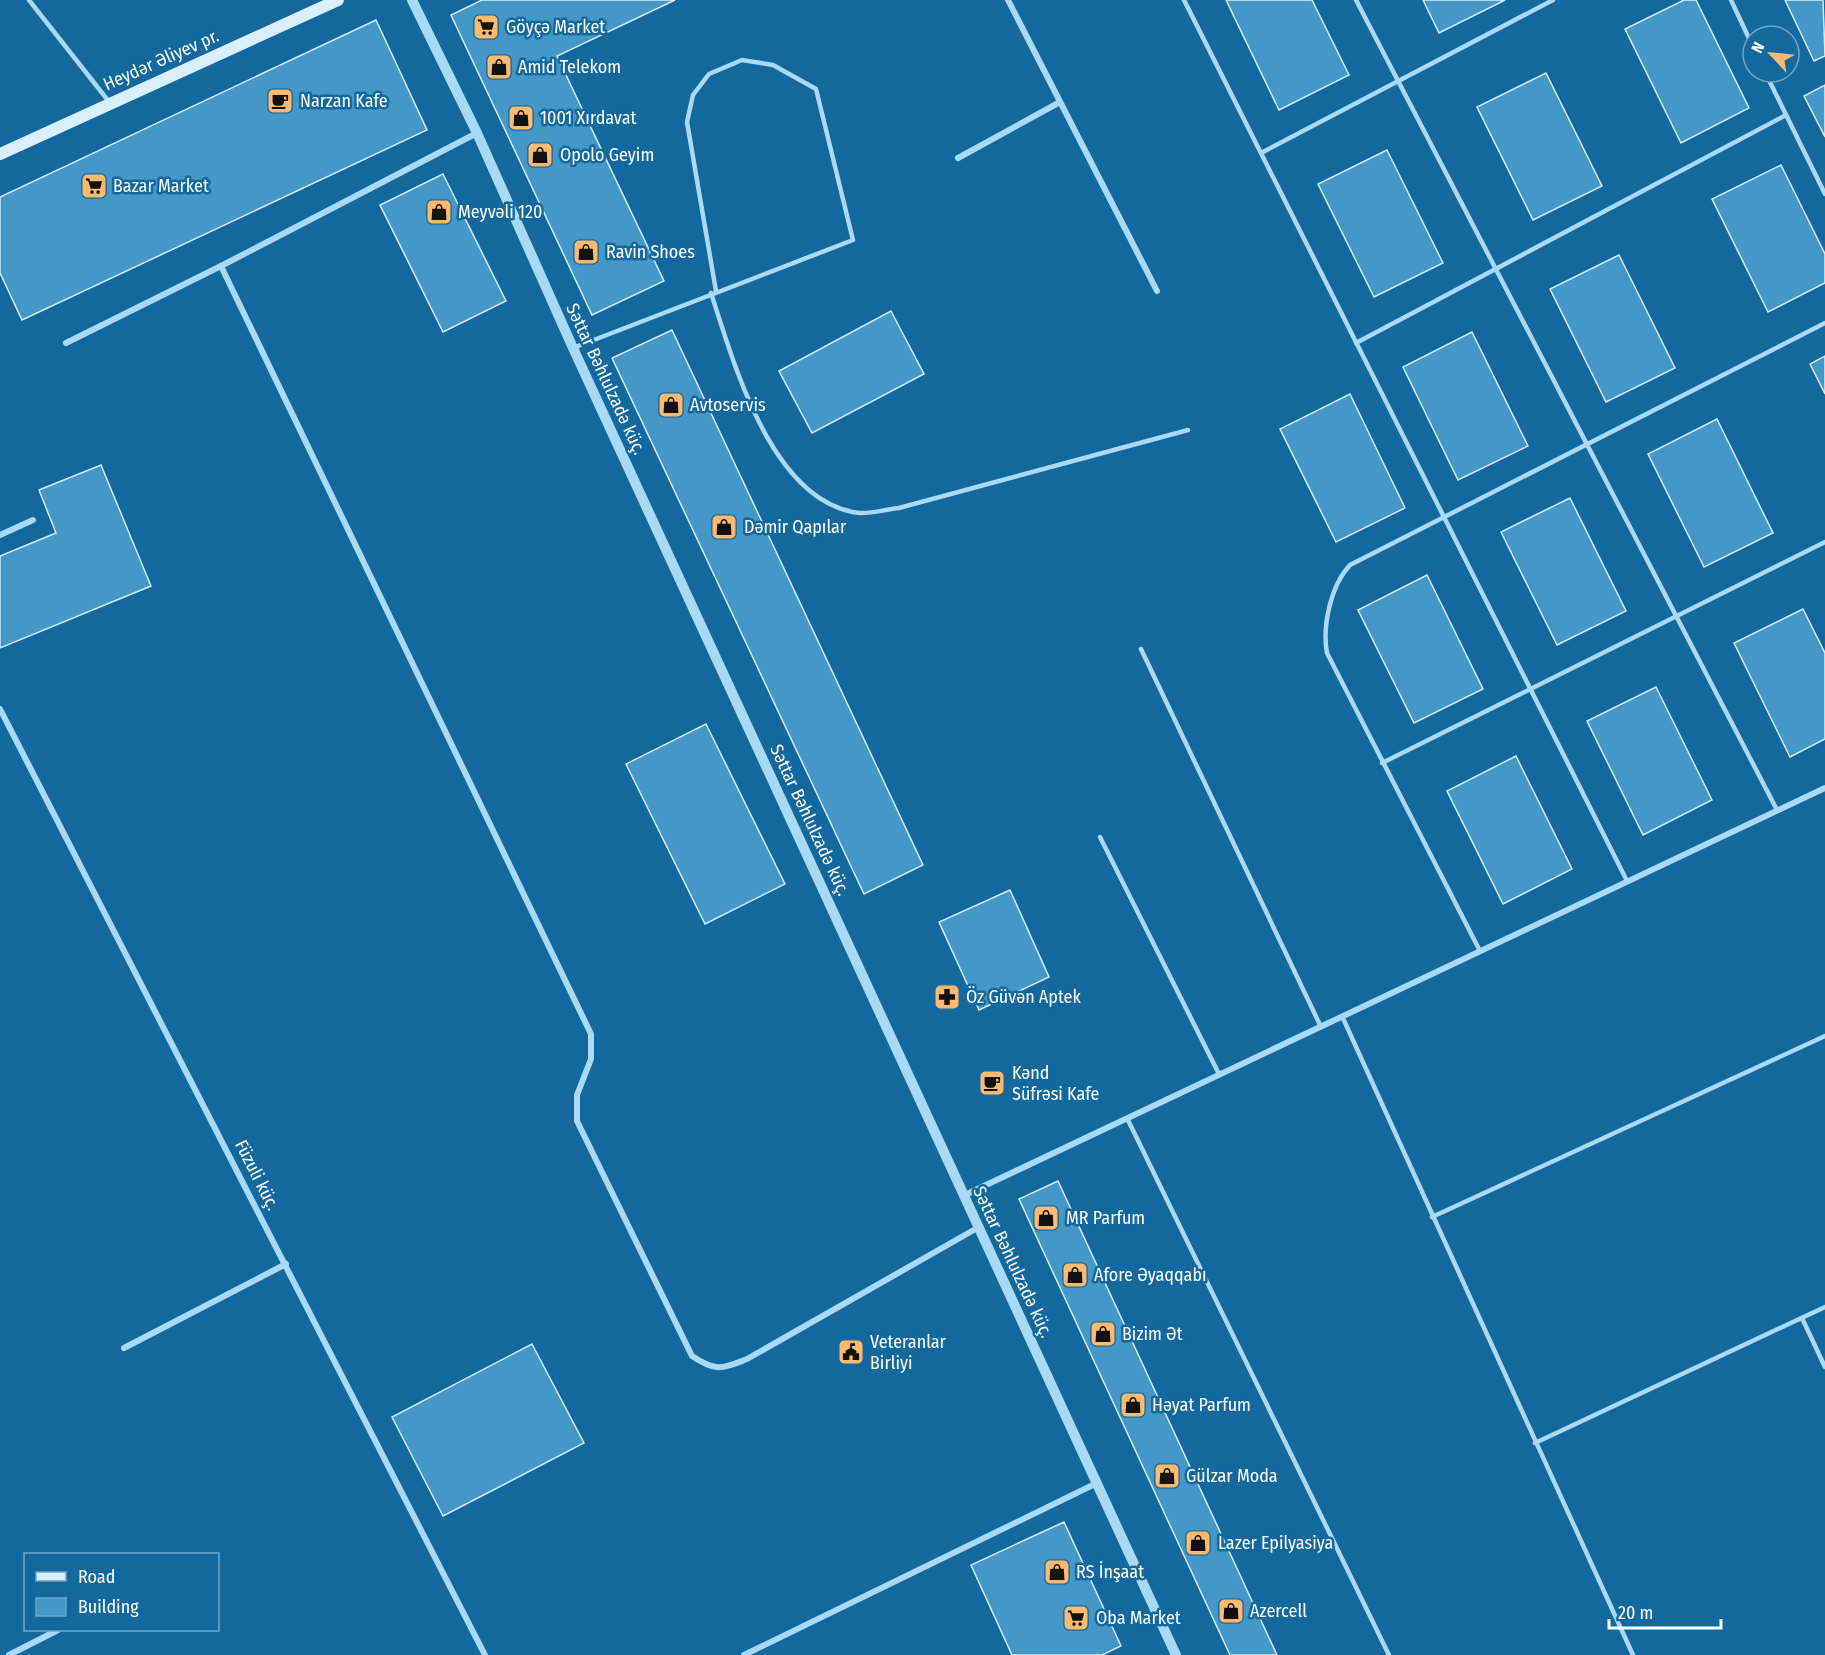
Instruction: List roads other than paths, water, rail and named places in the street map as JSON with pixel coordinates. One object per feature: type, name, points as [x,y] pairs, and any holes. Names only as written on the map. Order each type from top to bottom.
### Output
[{"type":"main road","name":"Heydər Əliyev pr.","points":[[0,154],[338,0]]},
{"type":"street","name":"Səttar Bəhlulzadə küç.","points":[[412,0],[477,134],[573,348],[1176,1655]]},
{"type":"street","points":[[1008,0],[1157,291]]},
{"type":"street","points":[[958,158],[1060,102]]},
{"type":"street","points":[[66,343],[477,134]]},
{"type":"street","points":[[221,266],[591,1034],[591,1059],[577,1095],[577,1121],[692,1356],[710,1368],[726,1367],[747,1359],[979,1227]]},
{"type":"street","points":[[0,535],[33,520]]},
{"type":"street","name":"Füzuli küç.","points":[[0,709],[485,1655]]},
{"type":"street","points":[[965,1195],[1825,788]]},
{"type":"street","points":[[124,1348],[286,1264]]},
{"type":"street","points":[[744,1655],[1097,1483]]},
{"type":"street","points":[[9,1655],[54,1631]]},
{"type":"lane","points":[[29,0],[110,103]]},
{"type":"lane","points":[[1184,0],[1627,881]]},
{"type":"lane","points":[[1356,0],[1777,810]]},
{"type":"lane","points":[[1260,153],[1553,0]]},
{"type":"lane","points":[[1731,0],[1742,24]]},
{"type":"lane","points":[[573,348],[714,292],[853,240],[816,89],[772,65],[742,60],[710,74],[693,95],[687,122],[714,292],[744,393],[781,462],[824,502],[859,513],[899,508],[1188,430]]},
{"type":"lane","points":[[1771,84],[1825,194]]},
{"type":"lane","points":[[1356,343],[1786,115]]},
{"type":"lane","points":[[1480,951],[1327,653],[1324,637],[1339,576],[1350,565],[1825,323]]},
{"type":"lane","points":[[1382,763],[1825,542]]},
{"type":"lane","points":[[1141,649],[1321,1026]]},
{"type":"lane","points":[[1100,837],[1219,1074]]},
{"type":"lane","points":[[1342,1016],[1633,1655]]},
{"type":"lane","points":[[1432,1217],[1825,1036]]},
{"type":"lane","points":[[1127,1118],[1389,1655]]},
{"type":"lane","points":[[1535,1443],[1825,1307]]},
{"type":"lane","points":[[1802,1318],[1825,1367]]},
{"type":"place","name":"Göyçə Market","points":[[486,27]]},
{"type":"place","name":"Amid Telekom","points":[[499,67]]},
{"type":"place","name":"Narzan Kafe","points":[[280,101]]},
{"type":"place","name":"1001 Xırdavat","points":[[521,118]]},
{"type":"place","name":"Opolo Geyim","points":[[540,155]]},
{"type":"place","name":"Bazar Market","points":[[94,186]]},
{"type":"place","name":"Meyvəli 120","points":[[439,212]]},
{"type":"place","name":"Ravin Shoes","points":[[586,252]]},
{"type":"place","name":"Avtoservis","points":[[671,405]]},
{"type":"place","name":"Dəmir Qapılar","points":[[724,527]]},
{"type":"place","name":"Öz Güvən Aptek","points":[[947,997]]},
{"type":"place","name":"Kənd Süfrəsi Kafe","points":[[992,1083]]},
{"type":"place","name":"MR Parfum","points":[[1046,1218]]},
{"type":"place","name":"Afore Əyaqqabı","points":[[1075,1275]]},
{"type":"place","name":"Bizim Ət","points":[[1103,1334]]},
{"type":"place","name":"Veteranlar Birliyi","points":[[851,1352]]},
{"type":"place","name":"Həyat Parfum","points":[[1133,1405]]},
{"type":"place","name":"Gülzar Moda","points":[[1167,1476]]},
{"type":"place","name":"Lazer Epilyasiya","points":[[1198,1543]]},
{"type":"place","name":"RS İnşaat","points":[[1057,1572]]},
{"type":"place","name":"Azercell","points":[[1231,1611]]},
{"type":"place","name":"Oba Market","points":[[1076,1618]]}]
